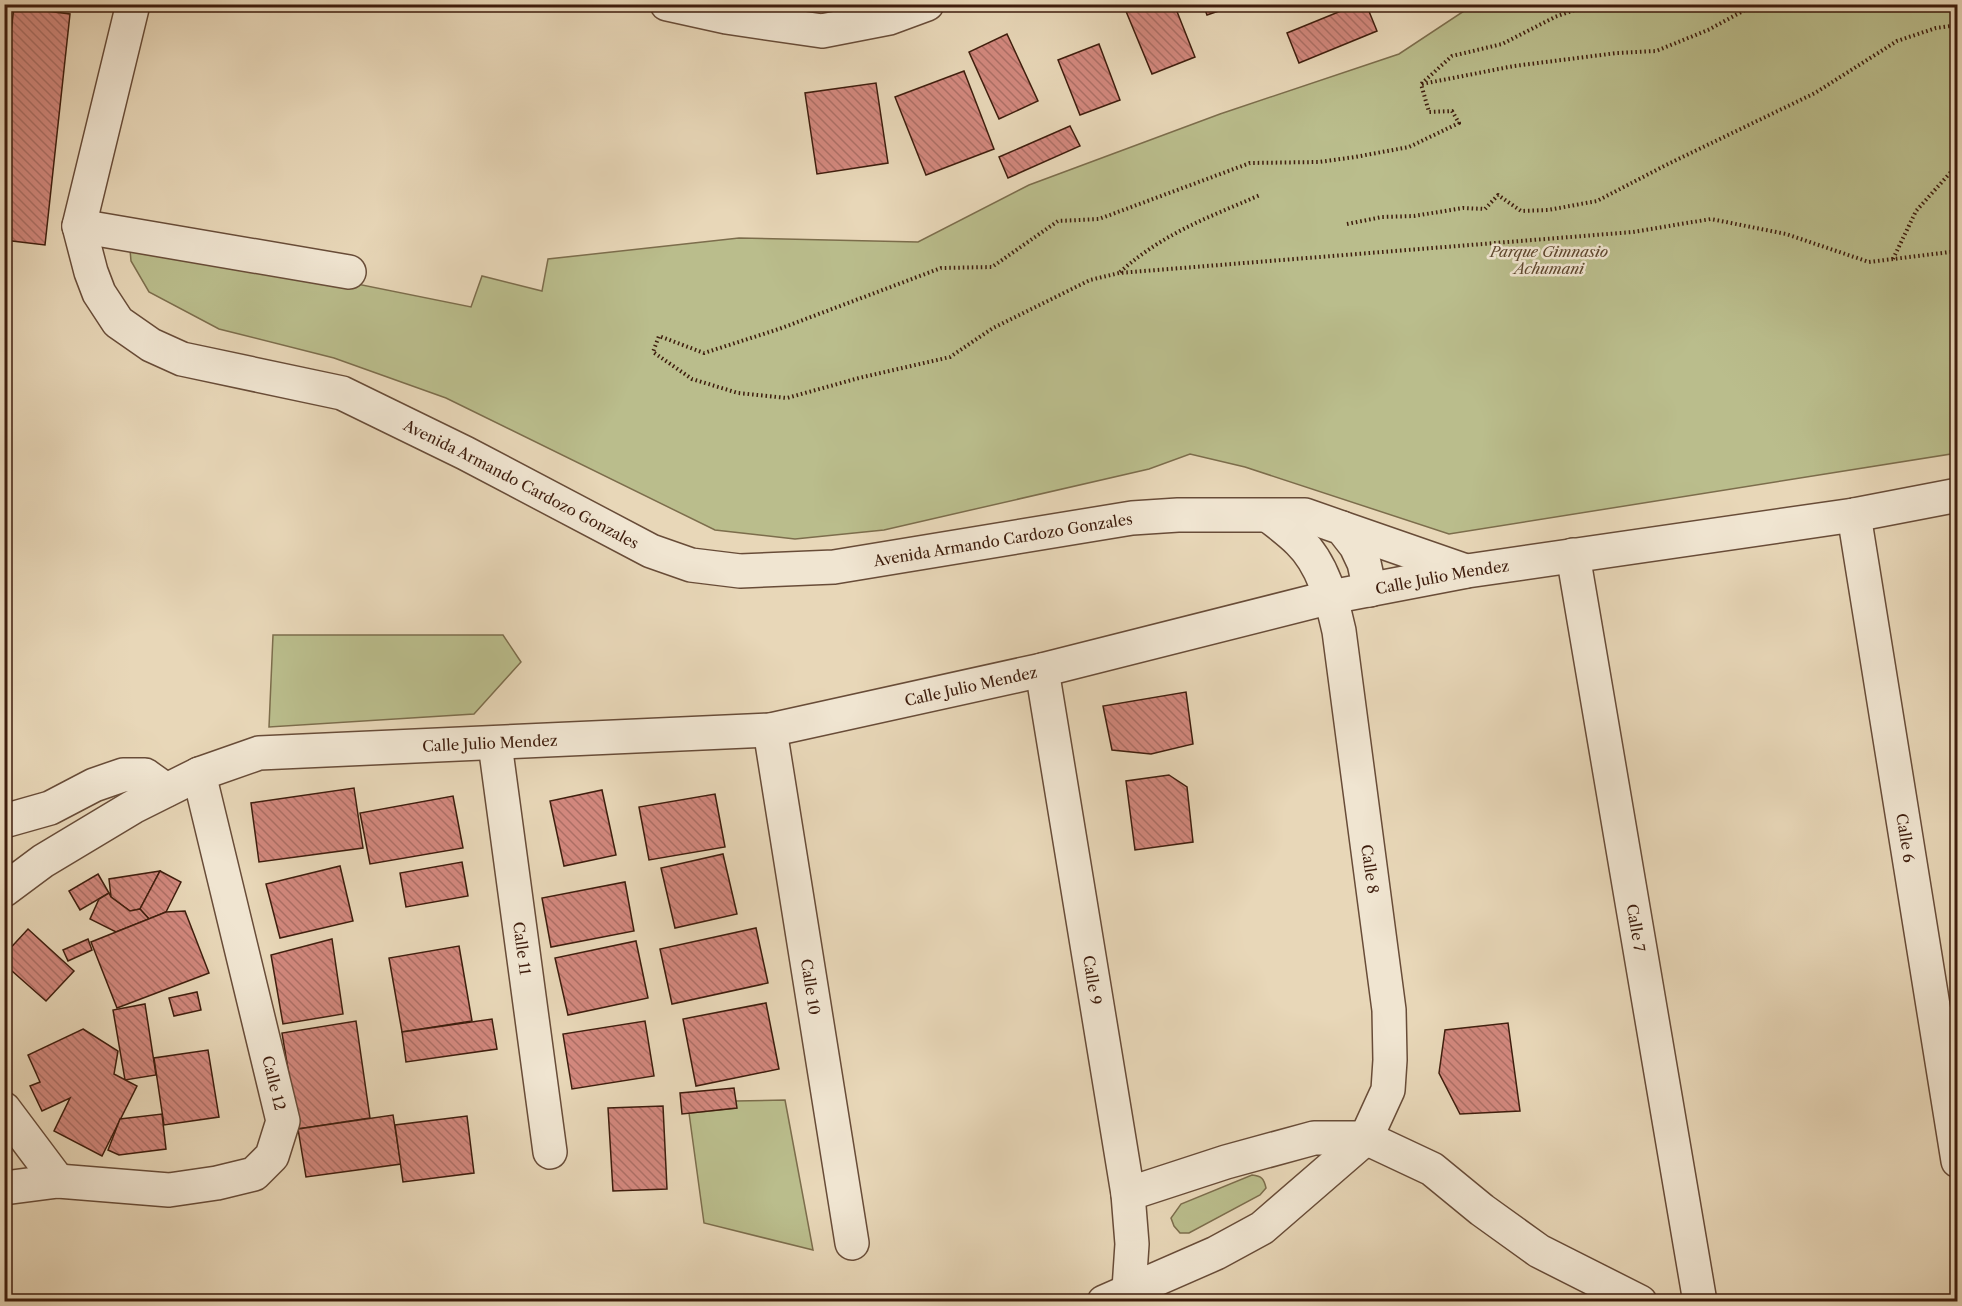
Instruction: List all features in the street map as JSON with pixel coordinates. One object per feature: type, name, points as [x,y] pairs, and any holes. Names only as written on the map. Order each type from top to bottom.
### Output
[{"type":"street","name":"Avenida Armando Cardozo Gonzales","points":[[133,4],[79,226],[99,293],[118,322],[151,345],[182,359],[342,393],[465,453],[651,551],[691,566],[740,571],[834,567],[1132,518],[1178,515],[1269,516],[1288,514],[1305,516],[1467,571]]},
{"type":"street","points":[[667,4],[726,17],[822,31],[889,18],[927,4]]},
{"type":"street","points":[[79,226],[349,272]]},
{"type":"street","name":"Calle Julio Mendez","points":[[4,890],[43,861],[133,807],[199,774],[259,753],[770,730],[1042,670],[1331,597],[1467,571],[1854,515],[1958,495]]},
{"type":"street","name":"Calle 6","points":[[1854,515],[1958,1161]]},
{"type":"street","points":[[1269,516],[1300,541],[1311,555],[1331,597]]},
{"type":"street","points":[[1342,528],[1356,546],[1364,563],[1370,590]]},
{"type":"street","name":"Calle 7","points":[[1573,555],[1700,1302]]},
{"type":"street","name":"Calle 8","points":[[1331,597],[1341,643],[1389,1010],[1388,1090],[1366,1138]]},
{"type":"street","name":"Calle 9","points":[[1042,670],[1128,1194],[1132,1244],[1117,1295]]},
{"type":"street","name":"Calle 10","points":[[770,730],[852,1243]]},
{"type":"street","name":"Calle 11","points":[[495,744],[550,1152]]},
{"type":"street","name":"Calle 12","points":[[4,1188],[58,1181],[169,1190],[218,1184],[254,1174],[272,1156],[283,1121],[199,774]]},
{"type":"street","points":[[4,820],[50,808],[94,785],[123,775],[145,775],[166,790]]},
{"type":"street","points":[[4,1109],[58,1181]]},
{"type":"street","points":[[1128,1194],[1226,1162],[1314,1138],[1366,1138],[1432,1169],[1482,1210],[1539,1251],[1640,1302]]},
{"type":"street","points":[[1117,1295],[1216,1253],[1262,1228],[1366,1138]]},
{"type":"path","points":[[1421,84],[1452,56],[1502,44],[1555,17],[1591,4]]},
{"type":"path","points":[[1421,84],[1514,66],[1617,53],[1656,51],[1708,30],[1756,4]]},
{"type":"path","points":[[1347,224],[1382,217],[1414,216],[1463,208],[1485,209],[1498,195],[1521,211],[1548,210],[1597,201],[1815,93],[1897,41],[1936,28],[1958,25]]},
{"type":"path","points":[[1421,84],[1429,111],[1452,111],[1459,123],[1409,147],[1319,162],[1250,163],[1100,219],[1058,221],[992,267],[941,268],[779,329],[704,353],[659,336],[653,352],[692,379],[738,393],[786,398],[950,357],[993,328],[1090,280],[1119,273],[1622,233],[1711,219],[1786,234],[1869,262],[1958,251]]},
{"type":"path","points":[[1893,260],[1916,211],[1950,173],[1958,168]]},
{"type":"path","points":[[1119,273],[1139,255],[1179,230],[1260,195]]},
{"type":"green space","name":"Parque Gimnasio Achumani","points":[[1473,5],[1957,5],[1957,453],[1449,534],[1245,467],[1190,454],[1149,469],[884,530],[795,539],[715,530],[446,398],[334,358],[219,329],[149,292],[131,261],[129,238],[471,307],[482,276],[542,291],[548,259],[739,238],[918,242],[1029,185],[1220,114],[1399,54]]},
{"type":"green space","points":[[273,635],[503,635],[521,662],[474,714],[269,727]]},
{"type":"green space","points":[[785,1100],[813,1250],[704,1223],[689,1113],[736,1108],[736,1101]]},
{"type":"green space","points":[[1252,1175],[1262,1178],[1264,1182],[1266,1188],[1260,1195],[1189,1233],[1180,1233],[1174,1226],[1171,1218],[1181,1204]]},
{"type":"building","points":[[1123,4],[1174,4],[1195,57],[1152,74]]},
{"type":"building","points":[[1203,4],[1239,4],[1207,15]]},
{"type":"building","points":[[1358,4],[1366,4],[1377,31],[1299,63],[1287,33]]},
{"type":"building","points":[[14,7],[70,14],[45,245],[4,240],[4,90]]},
{"type":"building","points":[[1007,34],[1038,101],[999,119],[969,52]]},
{"type":"building","points":[[1099,44],[1120,100],[1080,115],[1058,60]]},
{"type":"building","points":[[964,71],[994,149],[926,175],[895,97]]},
{"type":"building","points":[[876,83],[888,163],[817,174],[805,93]]},
{"type":"building","points":[[1070,126],[1080,146],[1008,178],[999,157]]},
{"type":"building","points":[[1186,692],[1193,744],[1151,754],[1112,750],[1103,706]]},
{"type":"building","points":[[1169,775],[1187,787],[1193,842],[1135,850],[1126,781]]},
{"type":"building","points":[[354,788],[363,848],[259,862],[251,803]]},
{"type":"building","points":[[602,790],[616,855],[564,866],[550,801]]},
{"type":"building","points":[[715,794],[725,847],[649,860],[639,807]]},
{"type":"building","points":[[453,796],[463,848],[370,864],[360,813]]},
{"type":"building","points":[[723,854],[737,914],[675,928],[661,868]]},
{"type":"building","points":[[462,862],[468,896],[406,907],[400,873]]},
{"type":"building","points":[[340,866],[353,921],[280,938],[266,884]]},
{"type":"building","points":[[160,871],[140,909],[130,911],[111,897],[109,879]]},
{"type":"building","points":[[160,871],[181,882],[166,912],[149,919],[140,909]]},
{"type":"building","points":[[98,874],[109,893],[80,910],[69,891]]},
{"type":"building","points":[[625,882],[634,931],[551,947],[542,898]]},
{"type":"building","points":[[109,893],[130,911],[140,909],[149,919],[116,932],[90,919],[99,899]]},
{"type":"building","points":[[185,911],[209,973],[117,1008],[91,942],[166,912]]},
{"type":"building","points":[[756,928],[768,983],[672,1004],[660,949]]},
{"type":"building","points":[[28,929],[74,971],[46,1001],[4,964],[4,955]]},
{"type":"building","points":[[88,939],[92,950],[68,961],[63,950]]},
{"type":"building","points":[[332,939],[343,1014],[283,1024],[271,955]]},
{"type":"building","points":[[636,941],[648,998],[568,1015],[555,958]]},
{"type":"building","points":[[459,946],[472,1021],[402,1032],[389,958]]},
{"type":"building","points":[[197,992],[201,1010],[174,1016],[169,998]]},
{"type":"building","points":[[766,1003],[779,1069],[696,1086],[683,1019]]},
{"type":"building","points":[[145,1004],[156,1075],[125,1080],[113,1010]]},
{"type":"building","points":[[492,1019],[497,1049],[406,1062],[402,1032]]},
{"type":"building","points":[[356,1021],[370,1118],[298,1129],[282,1033]]},
{"type":"building","points":[[645,1021],[654,1076],[572,1089],[563,1034]]},
{"type":"building","points":[[1508,1023],[1520,1111],[1460,1114],[1439,1073],[1445,1030]]},
{"type":"building","points":[[83,1029],[118,1051],[114,1074],[137,1086],[102,1156],[54,1131],[70,1098],[42,1111],[30,1086],[40,1082],[28,1055]]},
{"type":"building","points":[[208,1050],[219,1117],[164,1125],[154,1058]]},
{"type":"building","points":[[734,1088],[737,1108],[682,1114],[680,1093]]},
{"type":"building","points":[[663,1106],[667,1189],[613,1191],[608,1108]]},
{"type":"building","points":[[162,1114],[166,1149],[119,1155],[108,1150],[120,1119]]},
{"type":"building","points":[[393,1115],[401,1164],[306,1177],[298,1129]]},
{"type":"building","points":[[467,1116],[474,1173],[403,1182],[395,1125]]}]
